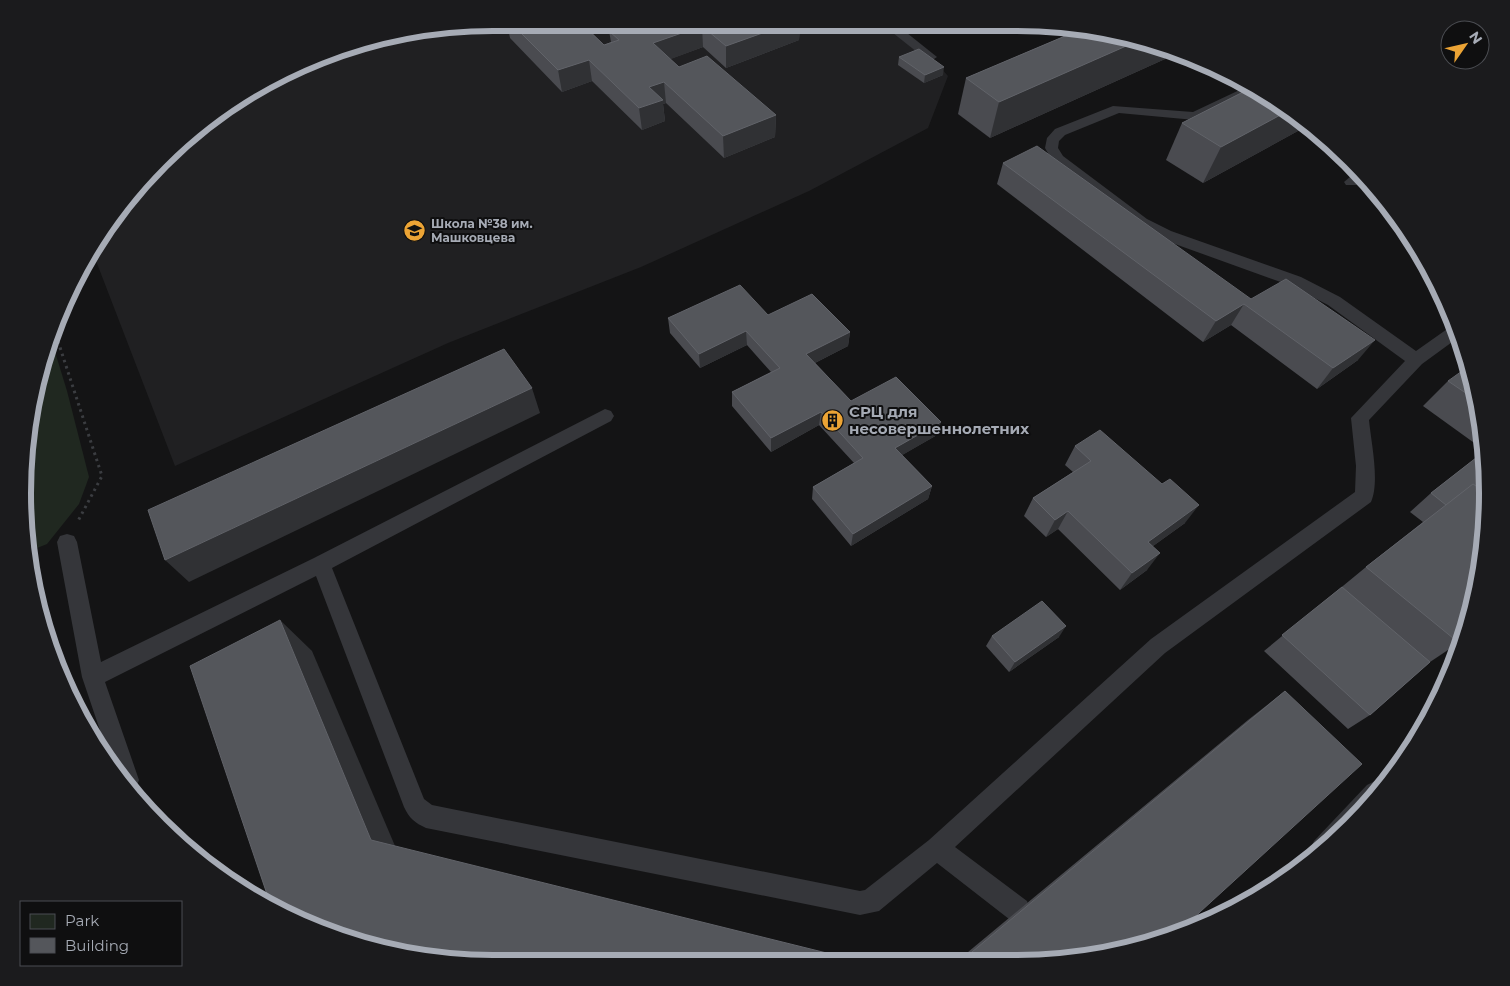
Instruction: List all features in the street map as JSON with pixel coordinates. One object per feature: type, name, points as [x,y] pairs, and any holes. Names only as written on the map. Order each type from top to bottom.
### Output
[{"type":"lane","points":[[897,31],[931,57]]},
{"type":"lane","points":[[1246,92],[1193,117],[1116,109],[1060,132],[1053,137],[1050,144],[1052,151],[1058,159],[1142,222],[1166,235],[1295,281],[1334,302],[1416,360]]},
{"type":"lane","points":[[321,564],[416,807],[426,816],[864,903],[874,899],[937,848],[1158,646],[1362,498],[1365,493],[1365,466],[1360,418],[1416,360],[1451,335]]},
{"type":"lane","points":[[93,677],[321,564],[604,416]]},
{"type":"lane","points":[[67,542],[93,677],[125,771]]},
{"type":"lane","points":[[937,848],[1018,910]]},
{"type":"path","points":[[58,341],[102,476],[67,542]]},
{"type":"shaded area","name":"Школа №38 им. Машковцева","points":[[493,31],[897,31],[931,57],[948,76],[928,128],[809,191],[641,267],[448,343],[175,466],[95,259],[127,212],[166,166],[236,109],[289,79],[316,66],[373,47],[433,35]]},
{"type":"green space","points":[[54,350],[89,477],[79,504],[47,544],[35,549],[31,493],[32,463],[40,403]]},
{"type":"building","points":[[519,31],[589,31],[604,45],[619,40],[609,31],[688,31],[653,43],[679,67],[707,56],[776,115],[723,136],[664,82],[649,87],[663,100],[639,108],[589,60],[558,70]]},
{"type":"building","points":[[708,31],[768,31],[726,46]]},
{"type":"building","points":[[1069,34],[1128,45],[999,102],[966,78]]},
{"type":"building","points":[[919,49],[944,67],[925,75],[899,57]]},
{"type":"building","points":[[1245,91],[1281,115],[1221,147],[1182,123]]},
{"type":"building","points":[[1037,146],[1251,299],[1286,279],[1375,340],[1333,368],[1244,304],[1216,321],[1003,163]]},
{"type":"building","name":"СРЦ для несовершеннолетних","points":[[740,285],[768,315],[812,294],[850,332],[806,354],[851,401],[896,377],[941,422],[895,448],[932,486],[853,534],[813,487],[863,458],[821,412],[771,438],[732,392],[780,368],[746,331],[699,354],[668,318]]},
{"type":"building","points":[[504,349],[532,388],[165,560],[148,510]]},
{"type":"building","points":[[1462,371],[1468,395],[1448,381]]},
{"type":"building","points":[[1100,430],[1162,484],[1170,479],[1199,505],[1148,542],[1160,553],[1132,573],[1068,511],[1055,520],[1033,498],[1091,461],[1075,446]]},
{"type":"building","points":[[1477,457],[1479,488],[1473,484],[1446,505],[1431,493]]},
{"type":"building","points":[[1473,484],[1479,488],[1475,553],[1463,613],[1455,639],[1366,567]]},
{"type":"building","points":[[1342,587],[1430,662],[1370,715],[1282,635]]},
{"type":"building","points":[[1042,601],[1066,626],[1015,662],[992,636]]},
{"type":"building","points":[[280,620],[371,840],[835,955],[463,954],[403,946],[373,939],[316,920],[268,896],[190,666]]},
{"type":"building","points":[[1285,691],[1362,764],[1190,922],[1137,939],[1077,951],[1047,954],[968,955]]},
{"type":"place","name":"Школа №38 им. Машковцева","points":[[415,230]]},
{"type":"place","name":"СРЦ для несовершеннолетних","points":[[833,420]]}]
